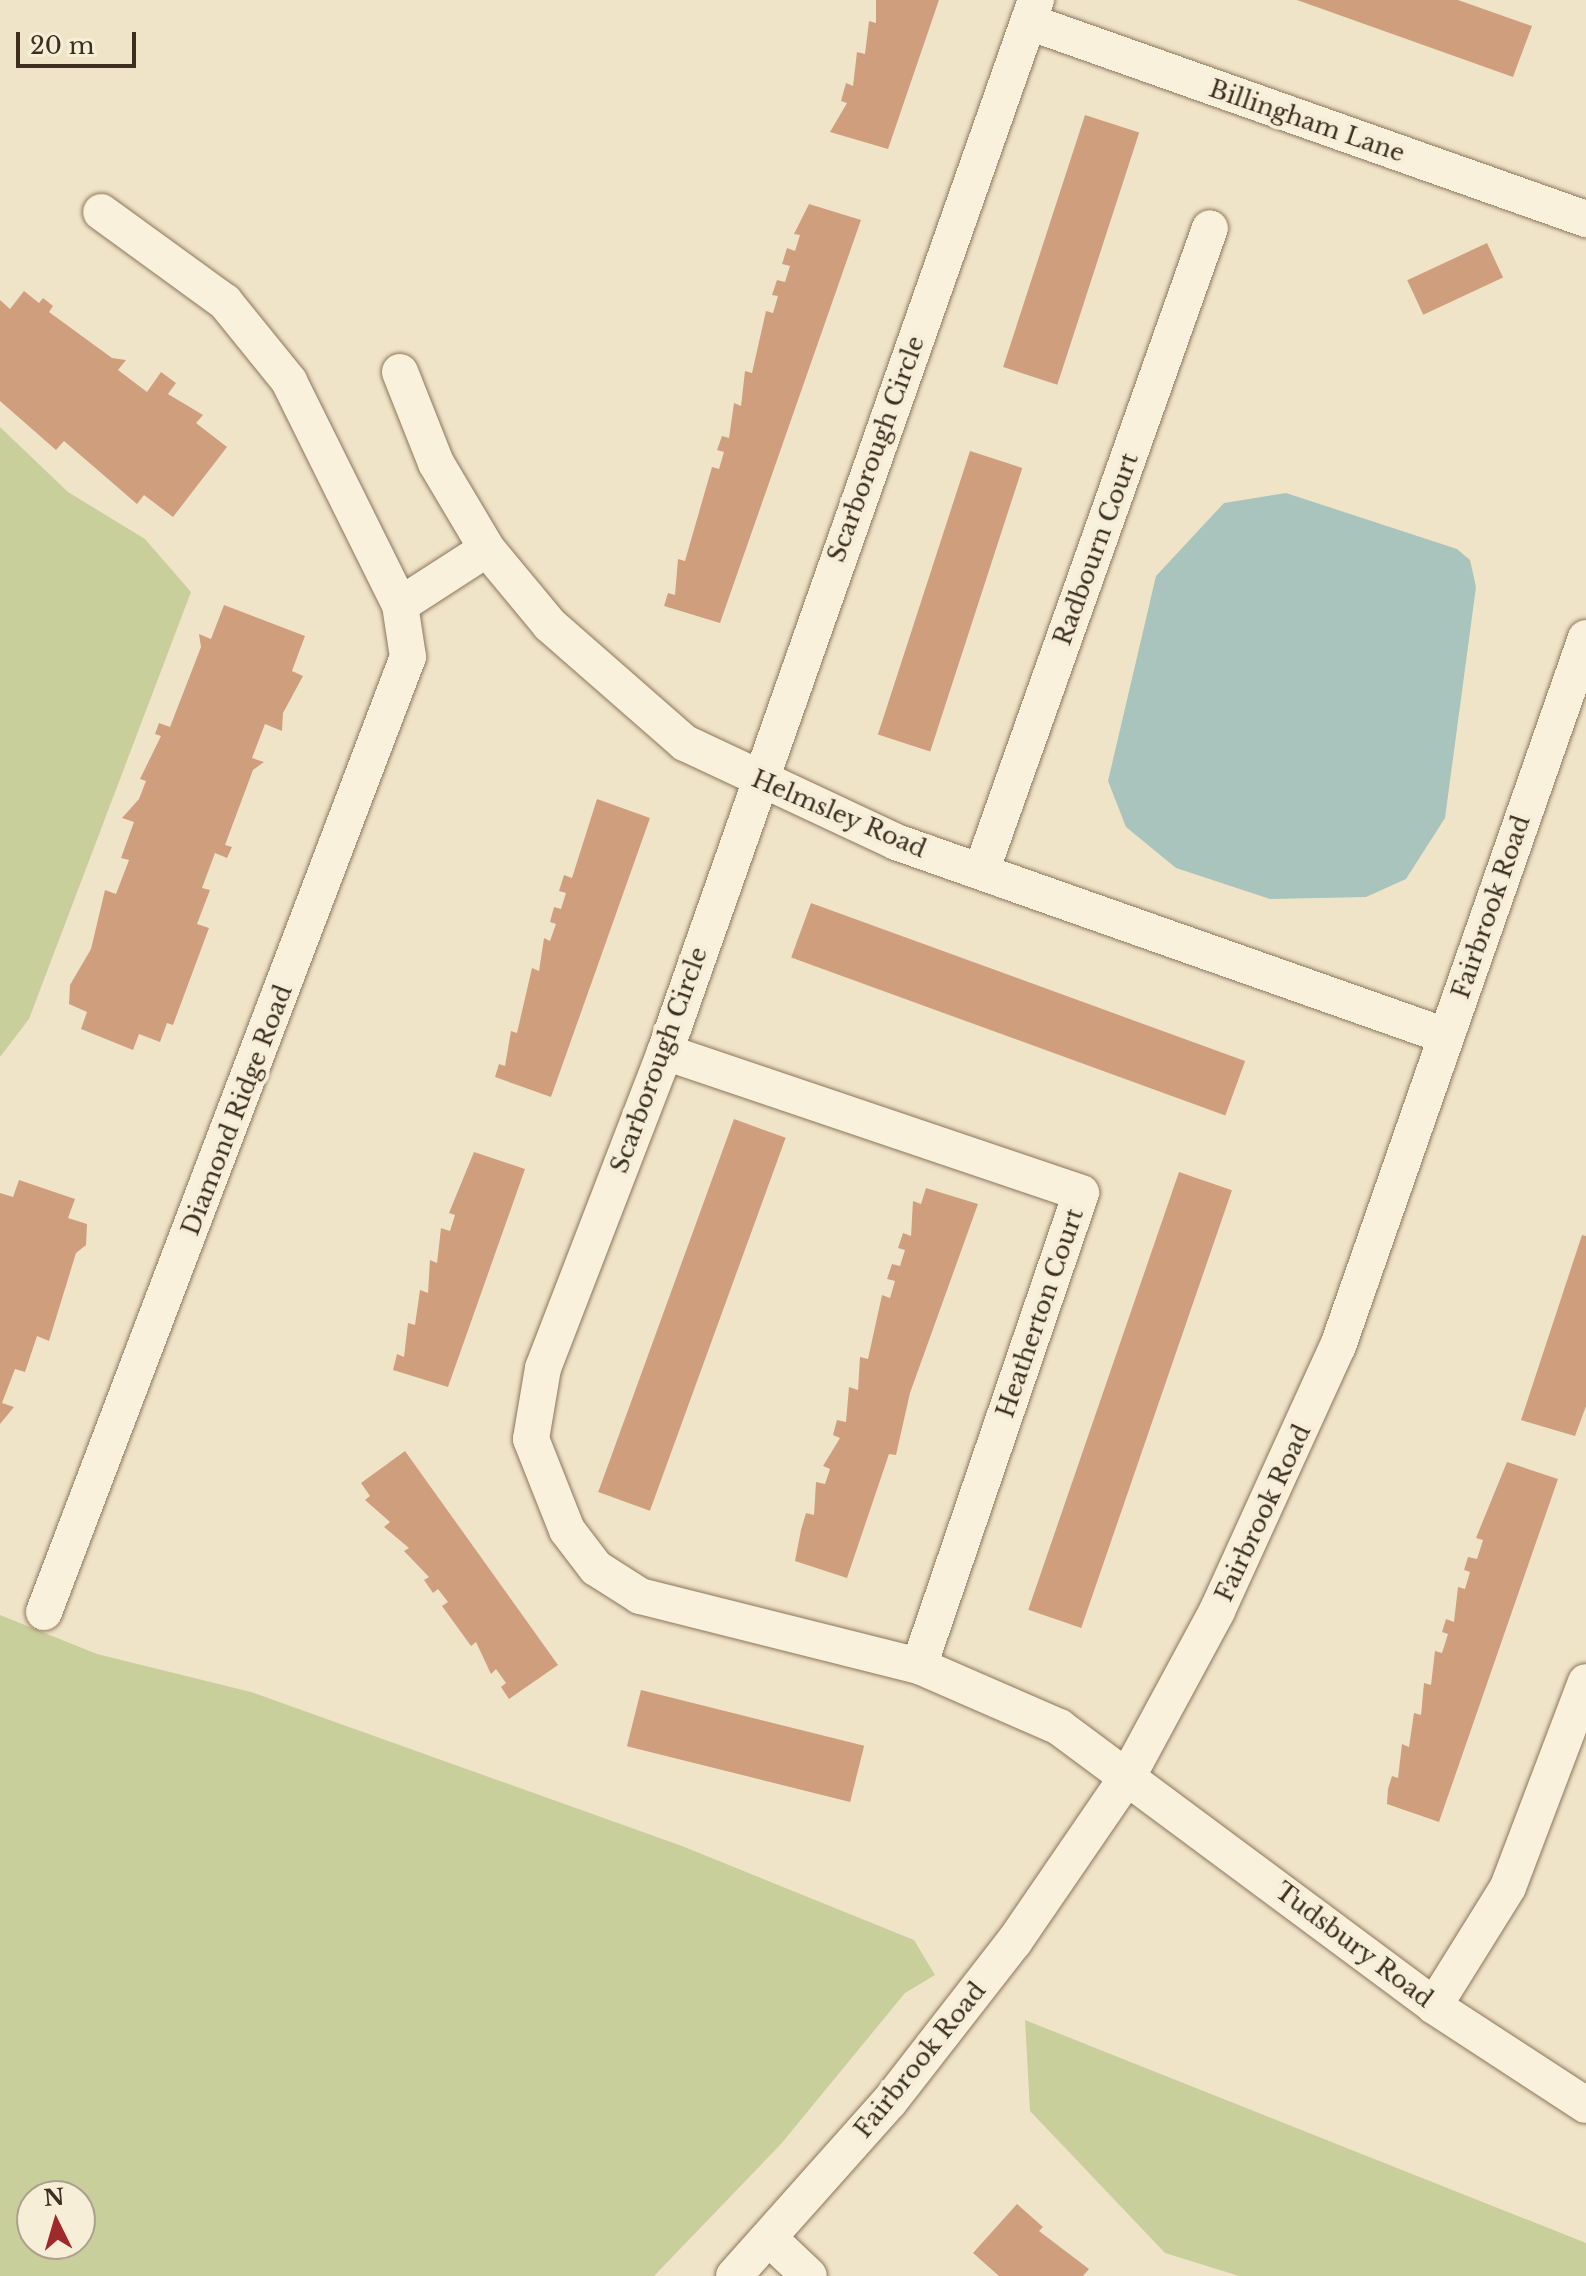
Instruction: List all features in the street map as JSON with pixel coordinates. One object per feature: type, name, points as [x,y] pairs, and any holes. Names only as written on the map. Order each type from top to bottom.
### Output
[{"type":"street","name":"Billingham Lane","points":[[1032,11],[1586,219]]},
{"type":"street","name":"Scarborough Circle","points":[[1032,11],[665,1052],[533,1403],[531,1439],[543,1480],[596,1568],[640,1596],[919,1666],[1059,1727],[1129,1774]]},
{"type":"street","name":"Diamond Ridge Road","points":[[44,1612],[403,678],[409,631],[400,605],[365,546],[312,420],[254,333],[225,302],[101,212]]},
{"type":"street","name":"Radbourn Court","points":[[982,869],[1210,228]]},
{"type":"street","name":"Helmsley Road","points":[[400,372],[436,463],[487,549],[550,625],[685,743],[758,781],[896,842],[982,869],[1446,1036]]},
{"type":"street","points":[[400,605],[487,549]]},
{"type":"street","name":"Fairbrook Road","points":[[734,2276],[771,2240],[1006,1954],[1129,1774],[1289,1466],[1338,1346],[1586,638]]},
{"type":"street","name":"Heatherton Court","points":[[665,1052],[1081,1193],[919,1666]]},
{"type":"street","points":[[1434,2006],[1508,1887],[1586,1682]]},
{"type":"street","name":"Tudsbury Road","points":[[1129,1774],[1434,2006],[1586,2105]]},
{"type":"street","points":[[771,2240],[809,2276]]},
{"type":"green space","points":[[0,427],[68,492],[145,539],[191,592],[29,1019],[0,1057]]},
{"type":"green space","points":[[0,1615],[97,1654],[251,1692],[682,1846],[914,1940],[935,1975],[905,1993],[781,2144],[654,2276],[0,2276]]},
{"type":"green space","points":[[1025,2020],[1586,2243],[1586,2276],[1239,2276],[1165,2253],[1030,2111]]},
{"type":"water","points":[[1286,493],[1457,549],[1470,560],[1476,587],[1445,818],[1406,879],[1366,897],[1270,899],[1176,868],[1126,827],[1108,781],[1156,576],[1224,503]]},
{"type":"building","points":[[876,0],[939,0],[888,149],[830,132],[847,103],[841,101],[846,83],[853,86],[857,52],[865,54],[869,21],[876,23]]},
{"type":"building","points":[[1297,0],[1458,0],[1532,26],[1513,77]]},
{"type":"building","points":[[1085,115],[1139,133],[1057,385],[1003,367]]},
{"type":"building","points":[[809,204],[861,220],[720,623],[664,606],[668,593],[675,595],[678,559],[685,561],[712,467],[719,469],[724,452],[717,450],[722,436],[729,438],[734,403],[741,406],[745,371],[752,373],[766,311],[773,313],[778,296],[772,295],[777,280],[785,282],[790,266],[782,264],[787,248],[795,251],[800,235],[794,234]]},
{"type":"building","points":[[1487,243],[1503,277],[1423,315],[1407,280]]},
{"type":"building","points":[[24,291],[39,303],[43,298],[53,306],[49,312],[112,358],[126,360],[118,370],[147,392],[161,372],[176,383],[168,394],[203,415],[196,423],[227,447],[173,517],[144,495],[137,504],[64,441],[56,450],[0,401],[0,300],[10,309]]},
{"type":"building","points":[[970,451],[1022,468],[930,751],[878,734]]},
{"type":"building","points":[[224,605],[305,636],[292,671],[303,676],[283,713],[282,731],[265,724],[252,758],[264,762],[253,770],[225,845],[232,847],[227,858],[215,853],[202,888],[210,890],[197,924],[209,928],[173,1025],[167,1023],[160,1042],[139,1034],[133,1050],[81,1029],[87,1012],[69,1004],[70,985],[91,949],[105,890],[116,894],[129,860],[121,858],[134,822],[122,818],[139,799],[146,781],[140,779],[161,736],[155,734],[159,723],[170,727],[201,647],[199,634],[211,639]]},
{"type":"building","points":[[597,799],[650,818],[551,1097],[495,1077],[499,1064],[505,1066],[511,1031],[517,1033],[532,968],[539,971],[544,938],[550,941],[556,924],[550,922],[554,907],[561,909],[566,893],[559,891],[564,875],[572,878]]},
{"type":"building","points":[[811,903],[1245,1061],[1225,1116],[791,958]]},
{"type":"building","points":[[734,1119],[786,1138],[650,1511],[598,1492]]},
{"type":"building","points":[[474,1152],[525,1169],[448,1387],[393,1370],[397,1354],[404,1357],[408,1323],[415,1325],[420,1290],[428,1293],[430,1260],[437,1263],[441,1228],[450,1231],[455,1215],[449,1213]]},
{"type":"building","points":[[1179,1172],[1232,1190],[1081,1628],[1028,1610]]},
{"type":"building","points":[[19,1180],[75,1199],[68,1218],[87,1224],[86,1245],[76,1253],[49,1341],[37,1336],[25,1372],[15,1369],[2,1403],[14,1407],[0,1424],[0,1193],[13,1197]]},
{"type":"building","points":[[926,1188],[978,1204],[910,1393],[896,1455],[889,1454],[847,1578],[795,1561],[801,1530],[806,1513],[814,1515],[816,1482],[825,1484],[830,1469],[823,1466],[840,1438],[833,1435],[837,1420],[846,1422],[849,1387],[858,1390],[860,1357],[868,1359],[882,1295],[890,1298],[895,1281],[887,1279],[892,1264],[900,1266],[905,1250],[898,1248],[903,1233],[911,1236],[913,1201],[921,1204]]},
{"type":"building","points":[[1582,1235],[1586,1236],[1586,1406],[1575,1436],[1521,1420]]},
{"type":"building","points":[[405,1451],[558,1665],[509,1699],[501,1687],[506,1683],[496,1669],[491,1674],[476,1642],[471,1646],[442,1606],[448,1602],[438,1589],[433,1593],[424,1580],[429,1577],[404,1551],[409,1548],[384,1527],[390,1522],[365,1500],[370,1496],[361,1483]]},
{"type":"building","points":[[1507,1462],[1558,1479],[1439,1822],[1387,1804],[1388,1789],[1392,1776],[1398,1778],[1402,1744],[1409,1747],[1414,1713],[1421,1715],[1424,1683],[1431,1685],[1435,1651],[1442,1653],[1448,1634],[1442,1632],[1446,1619],[1454,1622],[1458,1587],[1465,1589],[1470,1572],[1464,1570],[1468,1557],[1477,1559],[1483,1540],[1476,1538]]},
{"type":"building","points":[[641,1690],[864,1746],[850,1802],[627,1746]]},
{"type":"building","points":[[1017,2204],[1043,2227],[1039,2231],[1089,2269],[1083,2276],[999,2276],[973,2253]]}]
